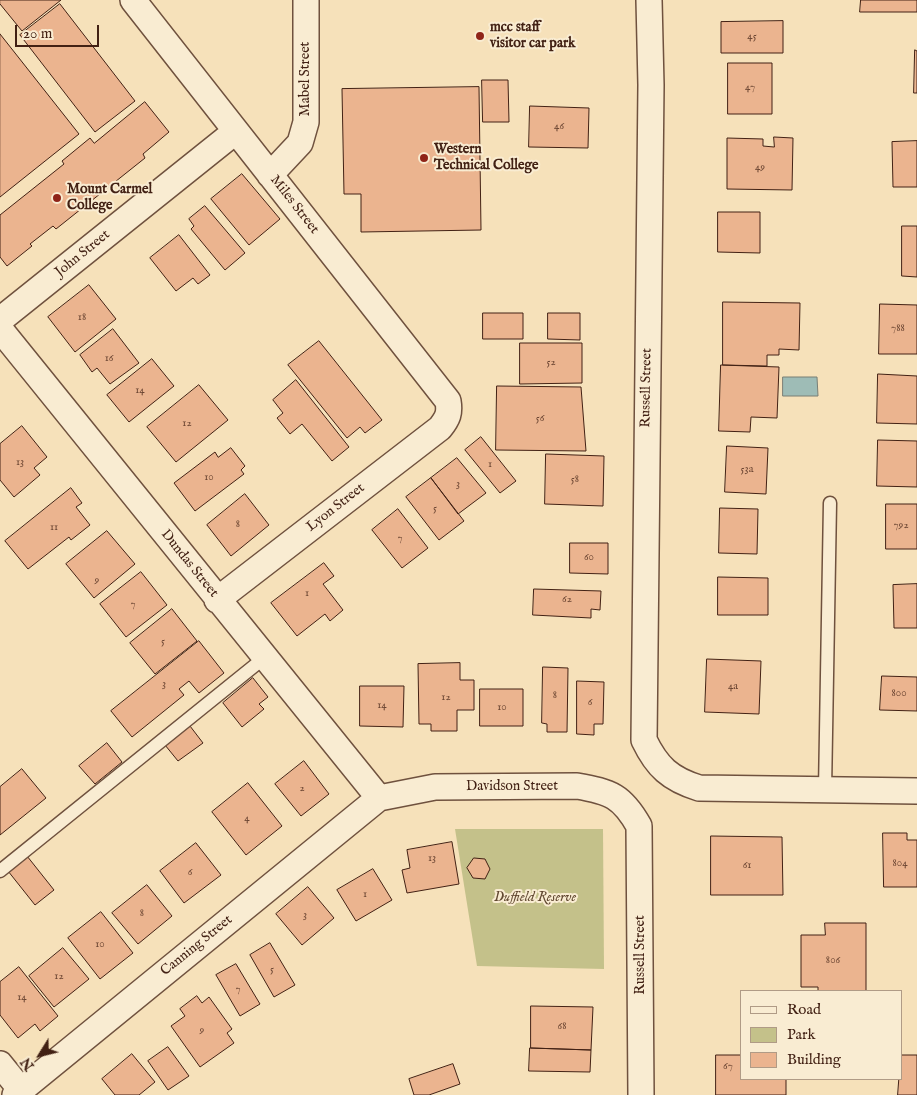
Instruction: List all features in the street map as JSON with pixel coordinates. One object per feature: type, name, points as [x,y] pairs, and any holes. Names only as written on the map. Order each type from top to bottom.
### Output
[{"type":"street","name":"Miles Street","points":[[133,0],[439,388],[448,401],[450,412]]},
{"type":"street","name":"Mabel Street","points":[[270,175],[300,143],[306,122],[306,0]]},
{"type":"street","name":"Russell Street","points":[[649,0],[651,85],[644,740],[654,760],[663,770],[683,783],[699,788],[825,790]]},
{"type":"street","name":"John Street","points":[[0,320],[236,131]]},
{"type":"street","name":"Dundas Street","points":[[0,329],[379,798]]},
{"type":"street","name":"Lyon Street","points":[[218,600],[440,428],[447,420],[450,412]]},
{"type":"street","name":"Davidson Street","points":[[379,798],[435,787],[578,786],[600,790],[620,798],[634,817]]},
{"type":"street","points":[[825,790],[917,791]]},
{"type":"street","name":"Canning Street","points":[[18,1092],[379,798]]},
{"type":"street","name":"Russell Street","points":[[634,817],[639,826],[641,845],[641,1095]]},
{"type":"street","points":[[0,1064],[18,1092]]},
{"type":"lane","points":[[825,790],[830,503]]},
{"type":"lane","points":[[0,871],[264,658]]},
{"type":"green space","name":"Duffield Reserve","points":[[455,829],[603,829],[604,969],[477,966]]},
{"type":"water","points":[[783,377],[817,377],[818,396],[783,396]]},
{"type":"building","points":[[0,0],[61,0],[22,31],[0,4]]},
{"type":"building","points":[[861,0],[917,0],[917,12],[860,12]]},
{"type":"building","points":[[60,4],[135,101],[95,132],[20,35]]},
{"type":"building","points":[[783,21],[783,53],[721,53],[721,22]]},
{"type":"building","points":[[0,34],[79,134],[0,197]]},
{"type":"building","points":[[915,50],[917,51],[917,93],[914,93]]},
{"type":"building","points":[[728,63],[772,63],[772,114],[728,114]]},
{"type":"building","points":[[482,80],[508,80],[509,122],[483,122]]},
{"type":"building","points":[[479,87],[481,230],[361,232],[361,194],[344,194],[342,89]]},
{"type":"building","points":[[145,102],[169,132],[143,154],[145,158],[56,229],[53,226],[30,244],[32,246],[7,266],[0,257],[0,215],[64,164],[62,161],[90,138],[94,143]]},
{"type":"building","points":[[530,106],[589,108],[588,148],[529,147]]},
{"type":"building","points":[[774,137],[793,138],[792,190],[727,189],[727,138],[763,139],[763,146],[774,147]]},
{"type":"building","points":[[917,141],[917,187],[893,187],[892,142]]},
{"type":"building","points":[[242,174],[280,219],[249,245],[211,199]]},
{"type":"building","points":[[205,206],[245,253],[225,270],[191,229],[194,226],[189,219]]},
{"type":"building","points":[[718,212],[760,212],[760,253],[718,252]]},
{"type":"building","points":[[902,226],[917,226],[917,277],[902,276]]},
{"type":"building","points":[[179,235],[210,275],[198,284],[193,278],[176,291],[150,258]]},
{"type":"building","points":[[89,285],[116,319],[75,352],[48,317]]},
{"type":"building","points":[[723,302],[800,303],[799,350],[779,349],[779,355],[767,355],[767,366],[723,365]]},
{"type":"building","points":[[880,304],[917,305],[917,354],[879,354]]},
{"type":"building","points":[[483,313],[523,313],[523,339],[483,339]]},
{"type":"building","points":[[548,313],[580,313],[580,340],[548,339]]},
{"type":"building","points":[[113,329],[139,363],[110,384],[97,368],[92,372],[80,355]]},
{"type":"building","points":[[319,341],[382,420],[365,433],[360,427],[347,438],[288,365]]},
{"type":"building","points":[[520,343],[582,343],[582,383],[520,384]]},
{"type":"building","points":[[152,359],[174,386],[129,422],[107,395]]},
{"type":"building","points":[[721,365],[779,367],[777,418],[751,417],[750,432],[719,431]]},
{"type":"building","points":[[878,374],[917,376],[917,424],[877,423]]},
{"type":"building","points":[[296,380],[349,447],[332,461],[302,424],[290,434],[277,418],[283,413],[273,400]]},
{"type":"building","points":[[199,385],[228,420],[176,462],[147,427]]},
{"type":"building","points":[[497,386],[581,387],[586,451],[496,450]]},
{"type":"building","points":[[22,426],[47,457],[34,468],[40,475],[14,497],[0,480],[0,444]]},
{"type":"building","points":[[481,437],[516,481],[500,493],[465,450]]},
{"type":"building","points":[[878,440],[917,441],[917,487],[877,486]]},
{"type":"building","points":[[727,446],[768,448],[766,494],[725,492]]},
{"type":"building","points":[[231,448],[245,466],[241,470],[244,474],[195,511],[174,483],[215,452],[218,457]]},
{"type":"building","points":[[546,454],[604,456],[603,506],[545,504]]},
{"type":"building","points":[[457,458],[486,493],[458,514],[431,478]]},
{"type":"building","points":[[431,478],[464,521],[439,540],[406,497]]},
{"type":"building","points":[[71,488],[82,503],[76,507],[90,525],[71,540],[69,537],[28,569],[5,541]]},
{"type":"building","points":[[245,494],[269,525],[231,556],[207,525]]},
{"type":"building","points":[[886,504],[917,504],[917,549],[886,549]]},
{"type":"building","points":[[720,508],[758,509],[757,554],[719,553]]},
{"type":"building","points":[[398,509],[428,548],[402,568],[372,530]]},
{"type":"building","points":[[107,531],[135,564],[94,598],[66,564]]},
{"type":"building","points":[[570,543],[608,543],[608,574],[570,573]]},
{"type":"building","points":[[324,563],[334,576],[323,584],[343,610],[330,621],[325,614],[297,636],[271,603]]},
{"type":"building","points":[[141,572],[167,605],[126,637],[100,604]]},
{"type":"building","points":[[718,577],[768,578],[768,615],[718,615]]},
{"type":"building","points":[[917,584],[917,628],[894,628],[893,585]]},
{"type":"building","points":[[534,589],[601,591],[600,610],[591,609],[591,618],[533,615]]},
{"type":"building","points":[[172,609],[197,641],[155,674],[130,643]]},
{"type":"building","points":[[199,641],[224,673],[199,693],[189,681],[179,689],[184,695],[132,737],[111,711]]},
{"type":"building","points":[[707,659],[761,661],[759,714],[705,712]]},
{"type":"building","points":[[460,663],[460,680],[474,680],[474,710],[457,710],[457,731],[431,731],[431,724],[419,724],[418,664]]},
{"type":"building","points":[[543,667],[568,668],[567,732],[547,732],[547,724],[542,723]]},
{"type":"building","points":[[882,676],[917,677],[917,711],[880,710]]},
{"type":"building","points":[[253,678],[268,697],[259,704],[264,709],[242,727],[223,703]]},
{"type":"building","points":[[577,681],[604,682],[603,724],[594,724],[594,735],[577,734]]},
{"type":"building","points":[[360,686],[404,686],[403,727],[360,726]]},
{"type":"building","points":[[480,689],[523,689],[523,726],[480,726]]},
{"type":"building","points":[[190,726],[203,743],[178,761],[165,745]]},
{"type":"building","points":[[107,743],[122,762],[95,784],[79,766]]},
{"type":"building","points":[[304,761],[329,794],[301,816],[275,784]]},
{"type":"building","points":[[22,769],[46,798],[0,835],[0,787]]},
{"type":"building","points":[[248,783],[282,826],[246,855],[212,812]]},
{"type":"building","points":[[883,833],[907,833],[907,840],[917,840],[917,887],[884,887]]},
{"type":"building","points":[[711,836],[782,837],[783,895],[711,895]]},
{"type":"building","points":[[452,842],[459,884],[407,893],[402,870],[410,868],[407,850]]},
{"type":"building","points":[[196,843],[221,875],[184,903],[160,871]]},
{"type":"building","points":[[27,856],[54,890],[35,905],[8,871]]},
{"type":"building","points":[[474,858],[485,859],[490,869],[485,879],[473,878],[467,868]]},
{"type":"building","points":[[373,869],[392,900],[356,921],[337,890]]},
{"type":"building","points":[[147,885],[172,916],[138,944],[112,913]]},
{"type":"building","points":[[308,887],[334,918],[302,945],[276,914]]},
{"type":"building","points":[[101,912],[133,953],[100,979],[68,938]]},
{"type":"building","points":[[825,923],[866,923],[866,990],[818,990],[818,987],[801,987],[801,935],[825,935]]},
{"type":"building","points":[[270,943],[295,985],[274,997],[250,955]]},
{"type":"building","points":[[63,948],[89,979],[54,1007],[29,976]]},
{"type":"building","points":[[236,964],[260,1004],[240,1016],[216,975]]},
{"type":"building","points":[[19,967],[58,1016],[40,1031],[35,1024],[18,1038],[0,1015],[0,982]]},
{"type":"building","points":[[197,996],[202,1003],[209,997],[232,1029],[227,1033],[234,1043],[200,1067],[171,1026],[185,1016],[180,1009]]},
{"type":"building","points":[[531,1006],[593,1007],[591,1050],[531,1048]]},
{"type":"building","points":[[168,1047],[189,1076],[168,1090],[148,1061]]},
{"type":"building","points":[[530,1048],[591,1050],[590,1072],[529,1071]]},
{"type":"building","points":[[132,1054],[155,1082],[139,1095],[115,1095],[102,1079]]},
{"type":"building","points":[[716,1055],[740,1055],[740,1080],[786,1080],[786,1095],[716,1095]]},
{"type":"building","points":[[902,1055],[917,1055],[917,1095],[898,1095],[899,1080],[902,1080]]},
{"type":"building","points":[[453,1064],[460,1084],[429,1095],[414,1095],[409,1079]]},
{"type":"place","name":"mcc staff visitor car park","points":[[480,36]]},
{"type":"place","name":"Western Technical College","points":[[424,158]]},
{"type":"place","name":"Mount Carmel College","points":[[57,198]]}]
